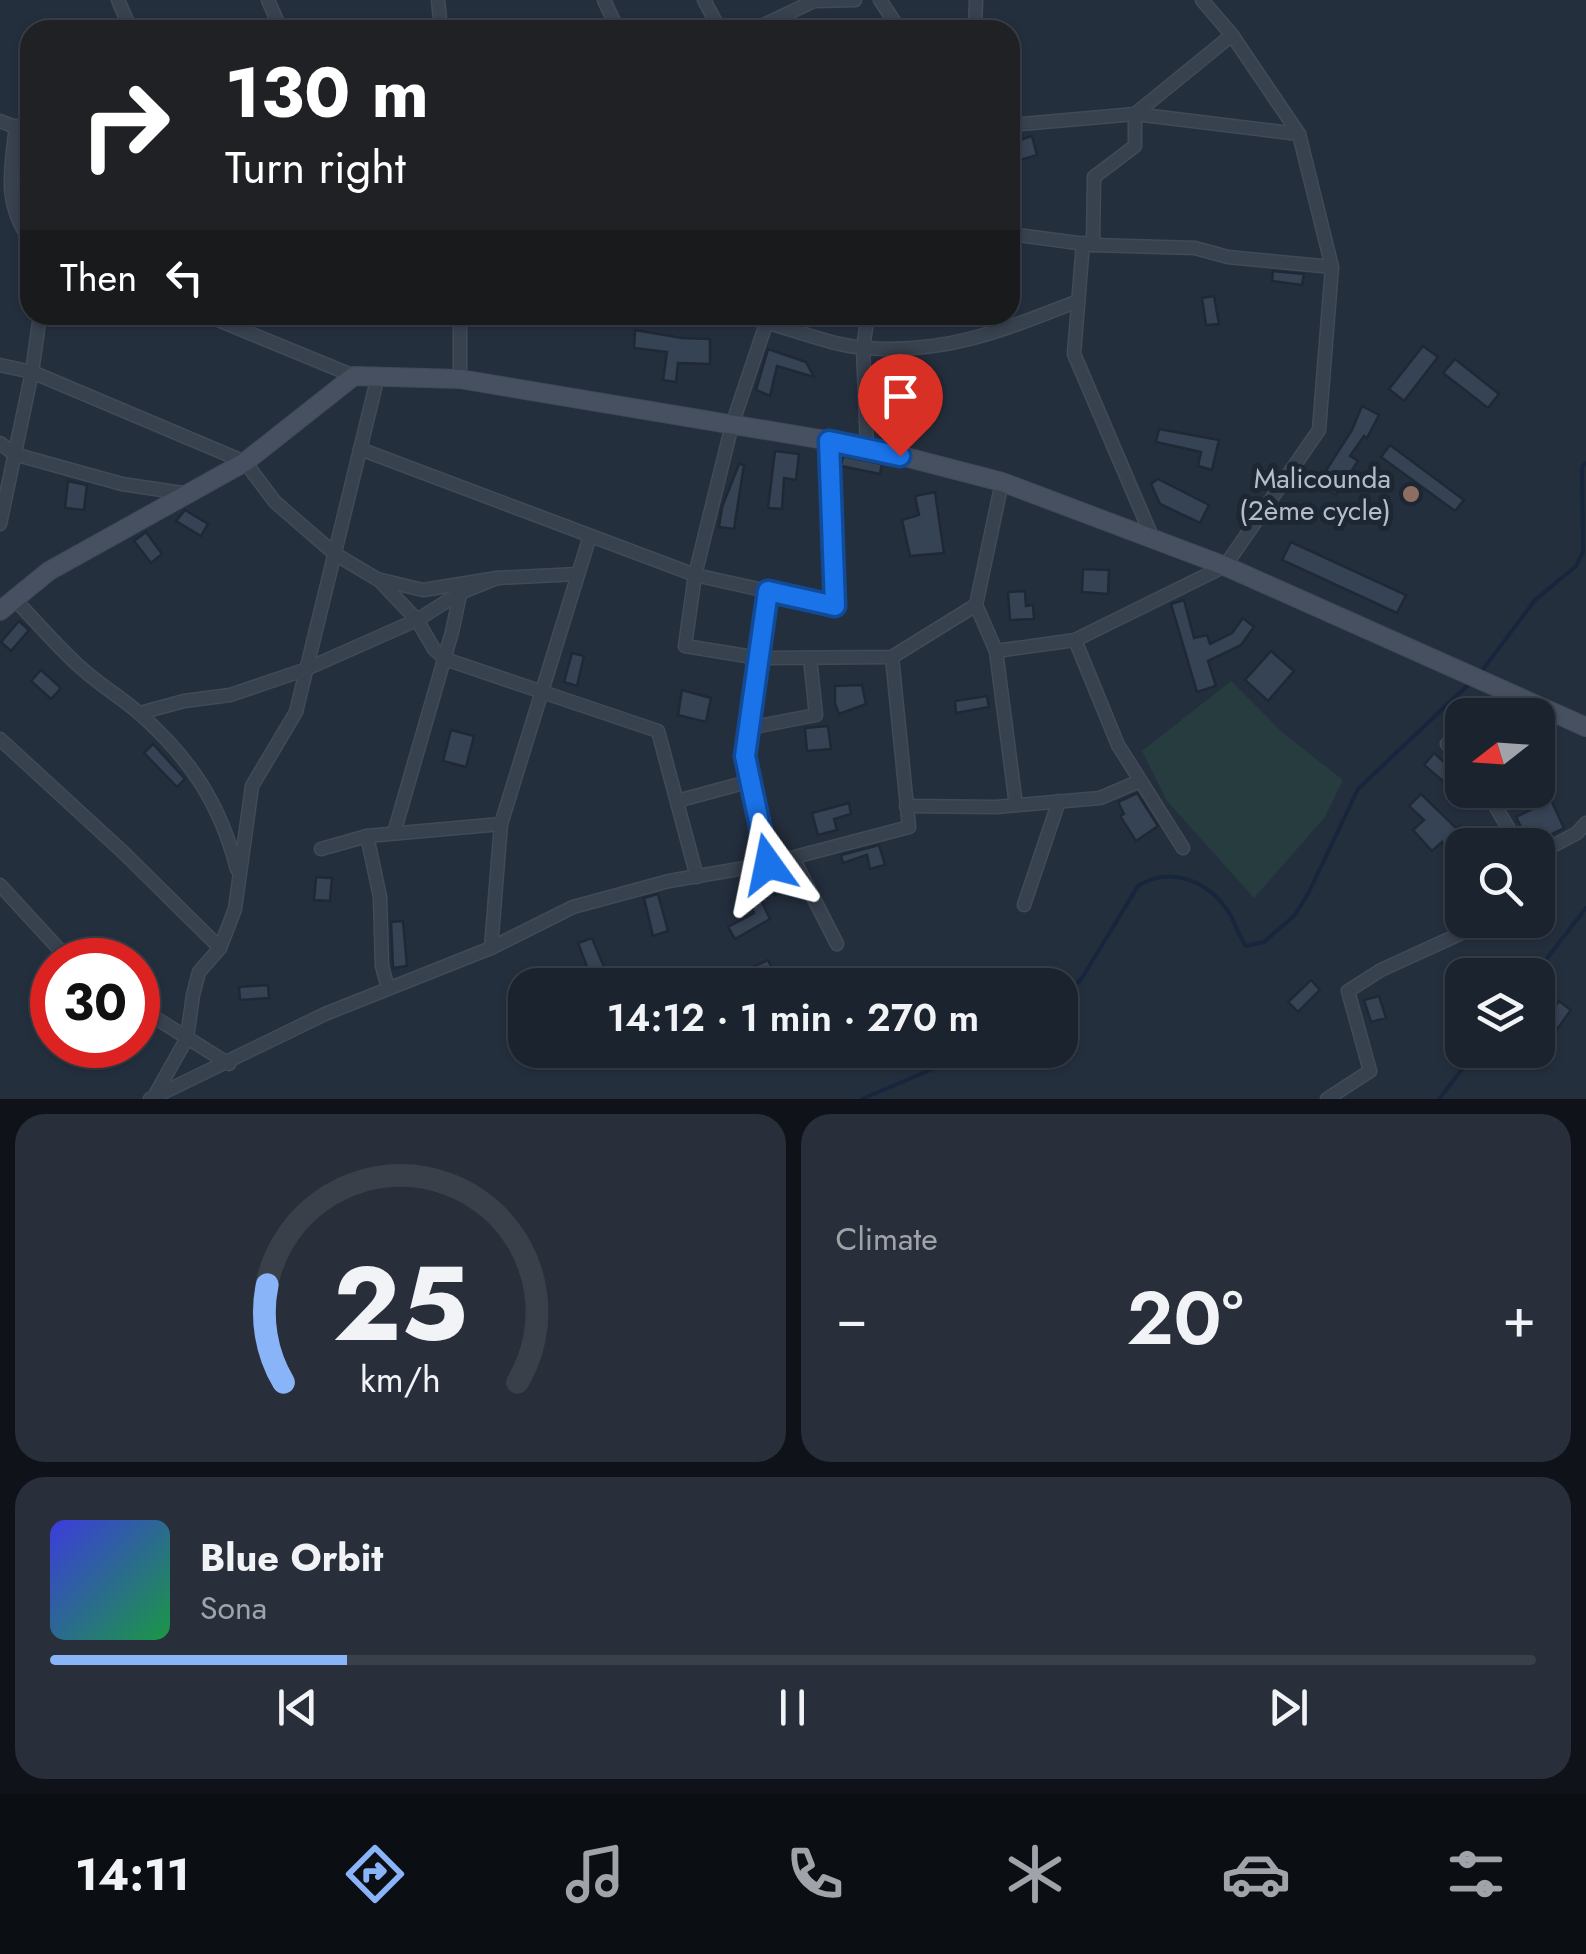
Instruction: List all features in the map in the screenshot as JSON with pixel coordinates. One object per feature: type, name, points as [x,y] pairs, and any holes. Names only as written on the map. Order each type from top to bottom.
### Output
[{"type":"main road","points":[[7,605],[49,571],[245,462],[354,376],[460,379],[866,448],[1002,482],[1225,566],[1586,728]]},
{"type":"street","points":[[774,20],[814,1],[854,0]]},
{"type":"street","points":[[996,651],[1074,640],[1225,566],[1319,430],[1332,267],[1299,134],[1232,35],[1202,0]]},
{"type":"street","points":[[1135,114],[1232,35]]},
{"type":"street","points":[[1135,114],[1135,146],[1094,177],[1074,354],[1153,539]]},
{"type":"street","points":[[1020,125],[1135,114],[1299,134]]},
{"type":"street","points":[[0,120],[20,128]]},
{"type":"street","points":[[16,126],[9,184],[20,226]]},
{"type":"street","points":[[1020,235],[1088,244],[1194,248],[1228,257],[1332,267]]},
{"type":"street","points":[[1020,324],[1078,302]]},
{"type":"street","points":[[0,524],[39,325]]},
{"type":"street","points":[[230,325],[354,376]]},
{"type":"street","points":[[457,325],[460,379]]},
{"type":"street","points":[[766,325],[732,424],[695,576],[685,646],[758,658],[892,657],[976,605]]},
{"type":"street","points":[[788,325],[863,348],[944,347],[1018,325]]},
{"type":"street","points":[[866,325],[863,348],[866,448]]},
{"type":"street","points":[[0,365],[32,372],[245,462],[275,502],[335,554],[377,578],[423,590],[461,588],[497,578],[578,574]]},
{"type":"street","points":[[152,1098],[187,1038],[200,972],[220,948],[236,909],[252,786],[296,712],[378,376]]},
{"type":"street","points":[[360,449],[695,576],[835,606],[829,441]]},
{"type":"street","points":[[0,443],[14,454],[122,484],[188,494]]},
{"type":"street","points":[[1002,482],[976,605],[996,651],[1016,805]]},
{"type":"street","points":[[491,948],[501,824],[590,536]]},
{"type":"street","points":[[377,578],[417,620],[434,649],[445,659],[658,730],[697,877]]},
{"type":"street","points":[[140,714],[184,701],[230,694],[304,670],[417,620],[461,588]]},
{"type":"street","points":[[394,833],[445,659],[461,588]]},
{"type":"street","points":[[768,591],[745,756],[768,864]]},
{"type":"street","points":[[7,605],[140,714],[174,748],[208,792],[226,826],[240,878]]},
{"type":"street","points":[[1074,640],[1118,745],[1183,848]]},
{"type":"street","points":[[152,1098],[229,1064],[325,1014],[491,948],[573,907],[768,864],[908,827],[892,657]]},
{"type":"street","points":[[749,728],[816,714],[810,658]]},
{"type":"street","points":[[0,739],[220,948]]},
{"type":"street","points":[[906,806],[1016,805],[1100,798],[1140,780]]},
{"type":"street","points":[[677,801],[751,781]]},
{"type":"street","points":[[1024,905],[1058,802]]},
{"type":"street","points":[[1555,845],[1577,834],[1586,823]]},
{"type":"street","points":[[322,849],[366,836],[501,824]]},
{"type":"street","points":[[366,836],[380,897],[382,966],[388,988]]},
{"type":"street","points":[[792,858],[837,944]]},
{"type":"street","points":[[0,885],[49,938]]},
{"type":"street","points":[[1327,1099],[1370,1071],[1348,991],[1382,970],[1451,938]]},
{"type":"street","points":[[160,1021],[229,1064]]},
{"type":"green space","points":[[1231,681],[1283,733],[1343,780],[1325,817],[1254,898],[1167,801],[1142,751]]},
{"type":"building","points":[[1032,136],[1037,155],[1020,160],[1020,140]]},
{"type":"building","points":[[1273,271],[1304,274],[1302,285],[1272,281]]},
{"type":"building","points":[[1214,296],[1219,324],[1206,325],[1202,298]]},
{"type":"building","points":[[635,330],[710,339],[710,364],[678,363],[676,382],[663,380],[667,352],[634,348]]},
{"type":"building","points":[[1423,346],[1438,357],[1404,401],[1389,389]]},
{"type":"building","points":[[768,349],[806,362],[814,377],[777,366],[770,396],[756,390]]},
{"type":"building","points":[[1455,359],[1499,394],[1488,408],[1443,373]]},
{"type":"building","points":[[1362,406],[1379,415],[1367,438],[1364,436],[1350,456],[1358,461],[1336,495],[1318,483],[1352,430]]},
{"type":"building","points":[[1159,429],[1219,440],[1212,470],[1198,466],[1201,452],[1156,442]]},
{"type":"building","points":[[1390,445],[1464,500],[1455,511],[1381,457]]},
{"type":"building","points":[[775,451],[799,454],[796,480],[784,478],[782,509],[768,508]]},
{"type":"building","points":[[843,456],[882,464],[880,474],[841,466]]},
{"type":"building","points":[[739,464],[744,465],[734,529],[719,527],[722,507]]},
{"type":"building","points":[[1158,479],[1209,505],[1200,523],[1160,504],[1151,484]]},
{"type":"building","points":[[68,481],[87,485],[84,510],[65,508]]},
{"type":"building","points":[[935,492],[944,553],[910,556],[902,520],[919,515],[915,496]]},
{"type":"building","points":[[185,510],[208,524],[201,536],[176,521]]},
{"type":"building","points":[[146,532],[162,554],[151,563],[134,541]]},
{"type":"building","points":[[1291,542],[1406,595],[1397,613],[1282,560]]},
{"type":"building","points":[[1083,569],[1109,570],[1108,594],[1082,592]]},
{"type":"building","points":[[1025,591],[1026,606],[1033,605],[1034,619],[1010,620],[1008,592]]},
{"type":"building","points":[[1184,600],[1194,638],[1207,635],[1210,644],[1232,633],[1243,618],[1254,627],[1241,645],[1208,661],[1216,686],[1197,692],[1171,604]]},
{"type":"building","points":[[19,621],[29,630],[11,651],[1,642]]},
{"type":"building","points":[[1271,651],[1294,671],[1268,701],[1245,680]]},
{"type":"building","points":[[572,653],[584,656],[577,686],[564,682]]},
{"type":"building","points":[[41,670],[61,688],[51,699],[31,681]]},
{"type":"building","points":[[862,685],[866,704],[839,714],[835,686]]},
{"type":"building","points":[[682,690],[711,698],[706,722],[678,715]]},
{"type":"building","points":[[987,696],[989,707],[956,713],[955,701]]},
{"type":"building","points":[[828,726],[831,749],[807,751],[805,728]]},
{"type":"building","points":[[451,730],[474,736],[466,767],[443,761]]},
{"type":"building","points":[[153,744],[185,779],[177,787],[144,753]]},
{"type":"building","points":[[1434,753],[1445,763],[1445,779],[1443,781],[1424,765]]},
{"type":"building","points":[[1137,793],[1158,826],[1136,841],[1120,816],[1124,814],[1118,802]]},
{"type":"building","points":[[1421,794],[1456,828],[1445,828],[1445,850],[1442,842],[1432,851],[1413,830],[1424,820],[1409,806]]},
{"type":"building","points":[[849,803],[851,814],[834,819],[837,830],[818,835],[812,813]]},
{"type":"building","points":[[1535,808],[1555,808],[1564,828],[1555,832],[1555,828],[1522,828],[1516,817]]},
{"type":"building","points":[[879,845],[885,865],[870,869],[867,855],[843,863],[841,855]]},
{"type":"building","points":[[789,872],[797,887],[775,895],[769,880]]},
{"type":"building","points":[[316,877],[332,878],[330,901],[314,900]]},
{"type":"building","points":[[658,894],[668,931],[653,936],[644,898]]},
{"type":"building","points":[[760,898],[770,919],[735,939],[728,927],[754,913],[749,903]]},
{"type":"building","points":[[403,921],[407,966],[393,968],[391,922]]},
{"type":"building","points":[[592,938],[604,968],[588,968],[578,943]]},
{"type":"building","points":[[768,960],[772,968],[750,968]]},
{"type":"building","points":[[1311,980],[1320,990],[1298,1012],[1288,1002]]},
{"type":"building","points":[[268,985],[269,998],[240,1000],[239,987]]},
{"type":"building","points":[[1379,996],[1386,1018],[1371,1022],[1364,1000]]},
{"type":"building","points":[[1559,1001],[1571,1010],[1555,1032],[1555,1006]]},
{"type":"waterway","points":[[1481,672],[1535,600],[1576,566],[1583,552],[1582,467],[1586,463]]},
{"type":"waterway","points":[[1078,982],[1138,886],[1163,877],[1187,879],[1210,891],[1228,911],[1246,946],[1264,942],[1295,915],[1358,789],[1471,682]]},
{"type":"waterway","points":[[1547,958],[1586,908]]},
{"type":"waterway","points":[[862,1099],[935,1068]]},
{"type":"waterway","points":[[1439,1099],[1463,1068]]},
{"type":"place","name":"Malicounda (2ème cycle)","points":[[1411,494]]},
{"type":"route","points":[[768,864],[745,756],[768,591],[835,606],[829,441],[900,456]]}]
